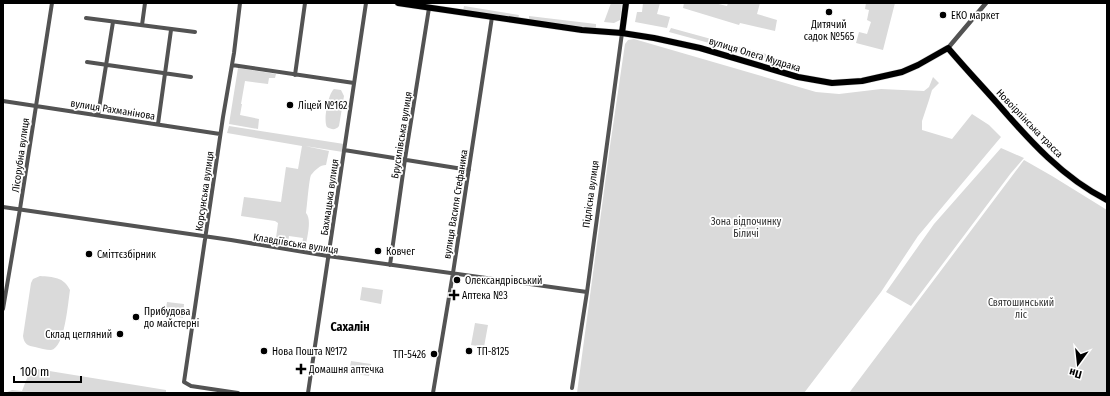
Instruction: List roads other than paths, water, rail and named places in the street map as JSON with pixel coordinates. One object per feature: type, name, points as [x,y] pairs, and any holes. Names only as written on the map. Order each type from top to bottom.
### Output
[{"type":"main road","name":"вулиця Олега Мудрака","points":[[398,3],[582,30],[622,33],[654,38],[700,48],[798,77],[832,83],[862,81],[902,72],[948,48]]},
{"type":"main road","name":"Підлісна вулиця","points":[[622,33],[626,3]]},
{"type":"main road","name":"Новоірпінська трасса","points":[[948,48],[1019,128],[1047,157],[1064,172],[1107,200]]},
{"type":"street","name":"Лісорубна вулиця","points":[[3,309],[52,3]]},
{"type":"street","points":[[142,25],[145,3]]},
{"type":"street","name":"Корсунська вулиця","points":[[238,393],[191,386],[184,382],[240,3]]},
{"type":"street","points":[[295,75],[305,3]]},
{"type":"street","name":"Бахмацька вулиця","points":[[308,393],[366,3]]},
{"type":"street","name":"вулиця Олега Мудрака","points":[[948,48],[986,3]]},
{"type":"street","name":"Брусилівська вулиця","points":[[390,265],[429,8]]},
{"type":"street","name":"вулиця Василя Стефаника","points":[[433,393],[492,17]]},
{"type":"street","points":[[86,18],[195,32]]},
{"type":"street","points":[[98,115],[112,22]]},
{"type":"street","points":[[158,124],[171,30]]},
{"type":"street","name":"Підлісна вулиця","points":[[572,388],[587,292],[622,33]]},
{"type":"street","points":[[87,62],[191,77]]},
{"type":"street","points":[[232,65],[354,83]]},
{"type":"street","name":"вулиця Рахманінова","points":[[3,101],[220,134]]},
{"type":"street","points":[[344,150],[469,170]]},
{"type":"street","name":"Клавдіївська вулиця","points":[[3,207],[205,236],[328,256],[587,292]]},
{"type":"place","name":"Дитячий садок №565","points":[[829,12]]},
{"type":"place","name":"ЕКО маркет","points":[[943,15]]},
{"type":"place","name":"Ліцей №162","points":[[290,105]]},
{"type":"place","name":"Ковчег","points":[[378,251]]},
{"type":"place","name":"Сміттєзбірник","points":[[89,254]]},
{"type":"place","name":"Олександрівський","points":[[457,280]]},
{"type":"place","name":"Аптека №3","points":[[454,295]]},
{"type":"place","name":"Прибудова до майстерні","points":[[136,317]]},
{"type":"place","name":"Склад цегляний","points":[[120,334]]},
{"type":"place","name":"Нова Пошта №172","points":[[264,351]]},
{"type":"place","name":"ТП-8125","points":[[469,351]]},
{"type":"place","name":"ТП-5426","points":[[434,354]]},
{"type":"place","name":"Домашня аптечка","points":[[301,369]]},
{"type":"district","name":"Сахалін","points":[[350,327]]},
{"type":"park label","name":"Зона відпочинку Біличі","points":[[746,226]]},
{"type":"park label","name":"Святошинський ліс","points":[[1021,308]]}]
